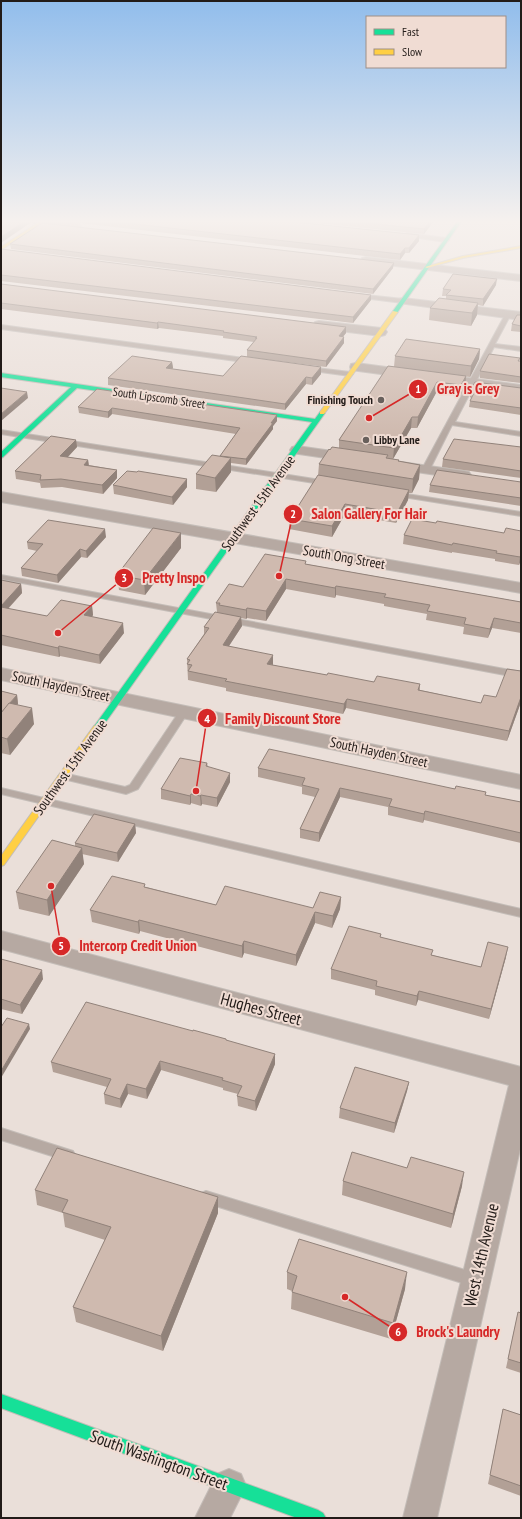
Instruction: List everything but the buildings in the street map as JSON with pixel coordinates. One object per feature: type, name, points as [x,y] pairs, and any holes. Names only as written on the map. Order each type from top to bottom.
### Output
[{"type":"main road","name":"Southwest 15th Avenue","points":[[1,863],[409,293]]},
{"type":"main road","name":"South Lipscomb Street","points":[[1,375],[317,421]]},
{"type":"main road","points":[[1,456],[76,386]]},
{"type":"main road","name":"South Washington Street","points":[[1,1401],[318,1518]]},
{"type":"street","points":[[403,301],[521,316]]},
{"type":"street","points":[[310,323],[381,332]]},
{"type":"street","points":[[353,371],[471,383],[521,390]]},
{"type":"street","points":[[296,450],[365,460]]},
{"type":"street","points":[[380,462],[477,477]]},
{"type":"street","name":"South Ong Street","points":[[1,497],[521,588]]},
{"type":"street","name":"South Hayden Street","points":[[1,674],[521,782]]},
{"type":"street","name":"Hughes Street","points":[[1,940],[521,1078]]},
{"type":"street","name":"West 14th Avenue","points":[[420,1518],[521,1086]]},
{"type":"street","points":[[212,1518],[229,1486]]},
{"type":"lane","points":[[348,294],[403,301]]},
{"type":"lane","points":[[426,469],[508,314]]},
{"type":"lane","points":[[1,327],[257,362]]},
{"type":"lane","points":[[491,345],[521,349]]},
{"type":"lane","points":[[304,368],[353,371]]},
{"type":"lane","points":[[450,423],[521,434]]},
{"type":"lane","points":[[1,432],[333,484]]},
{"type":"lane","points":[[388,493],[521,514]]},
{"type":"lane","points":[[1,578],[521,675]]},
{"type":"lane","points":[[63,776],[126,791],[134,787],[184,711]]},
{"type":"lane","points":[[1,790],[521,912]]},
{"type":"lane","points":[[1,1134],[79,1158]]},
{"type":"lane","points":[[193,1193],[475,1280]]},
{"type":"traffic: fast","points":[[395,312],[409,293]]},
{"type":"traffic: fast","points":[[1,375],[317,421]]},
{"type":"traffic: fast","points":[[1,456],[76,386]]},
{"type":"traffic: fast","points":[[97,728],[322,413]]},
{"type":"traffic: fast","points":[[1,1401],[318,1518]]},
{"type":"traffic: slow","points":[[322,413],[395,312]]},
{"type":"traffic: slow","points":[[1,863],[97,728]]},
{"type":"place","name":"Finishing Touch","points":[[381,400]]},
{"type":"place","name":"Gray is Grey","points":[[369,418]]},
{"type":"place","name":"Libby Lane","points":[[366,440]]},
{"type":"place","name":"Salon Gallery For Hair","points":[[279,576]]},
{"type":"place","name":"Pretty Inspo","points":[[58,633]]},
{"type":"place","name":"Family Discount Store","points":[[196,791]]},
{"type":"place","name":"Intercorp Credit Union","points":[[51,886]]},
{"type":"place","name":"Brock's Laundry","points":[[345,1297]]}]
